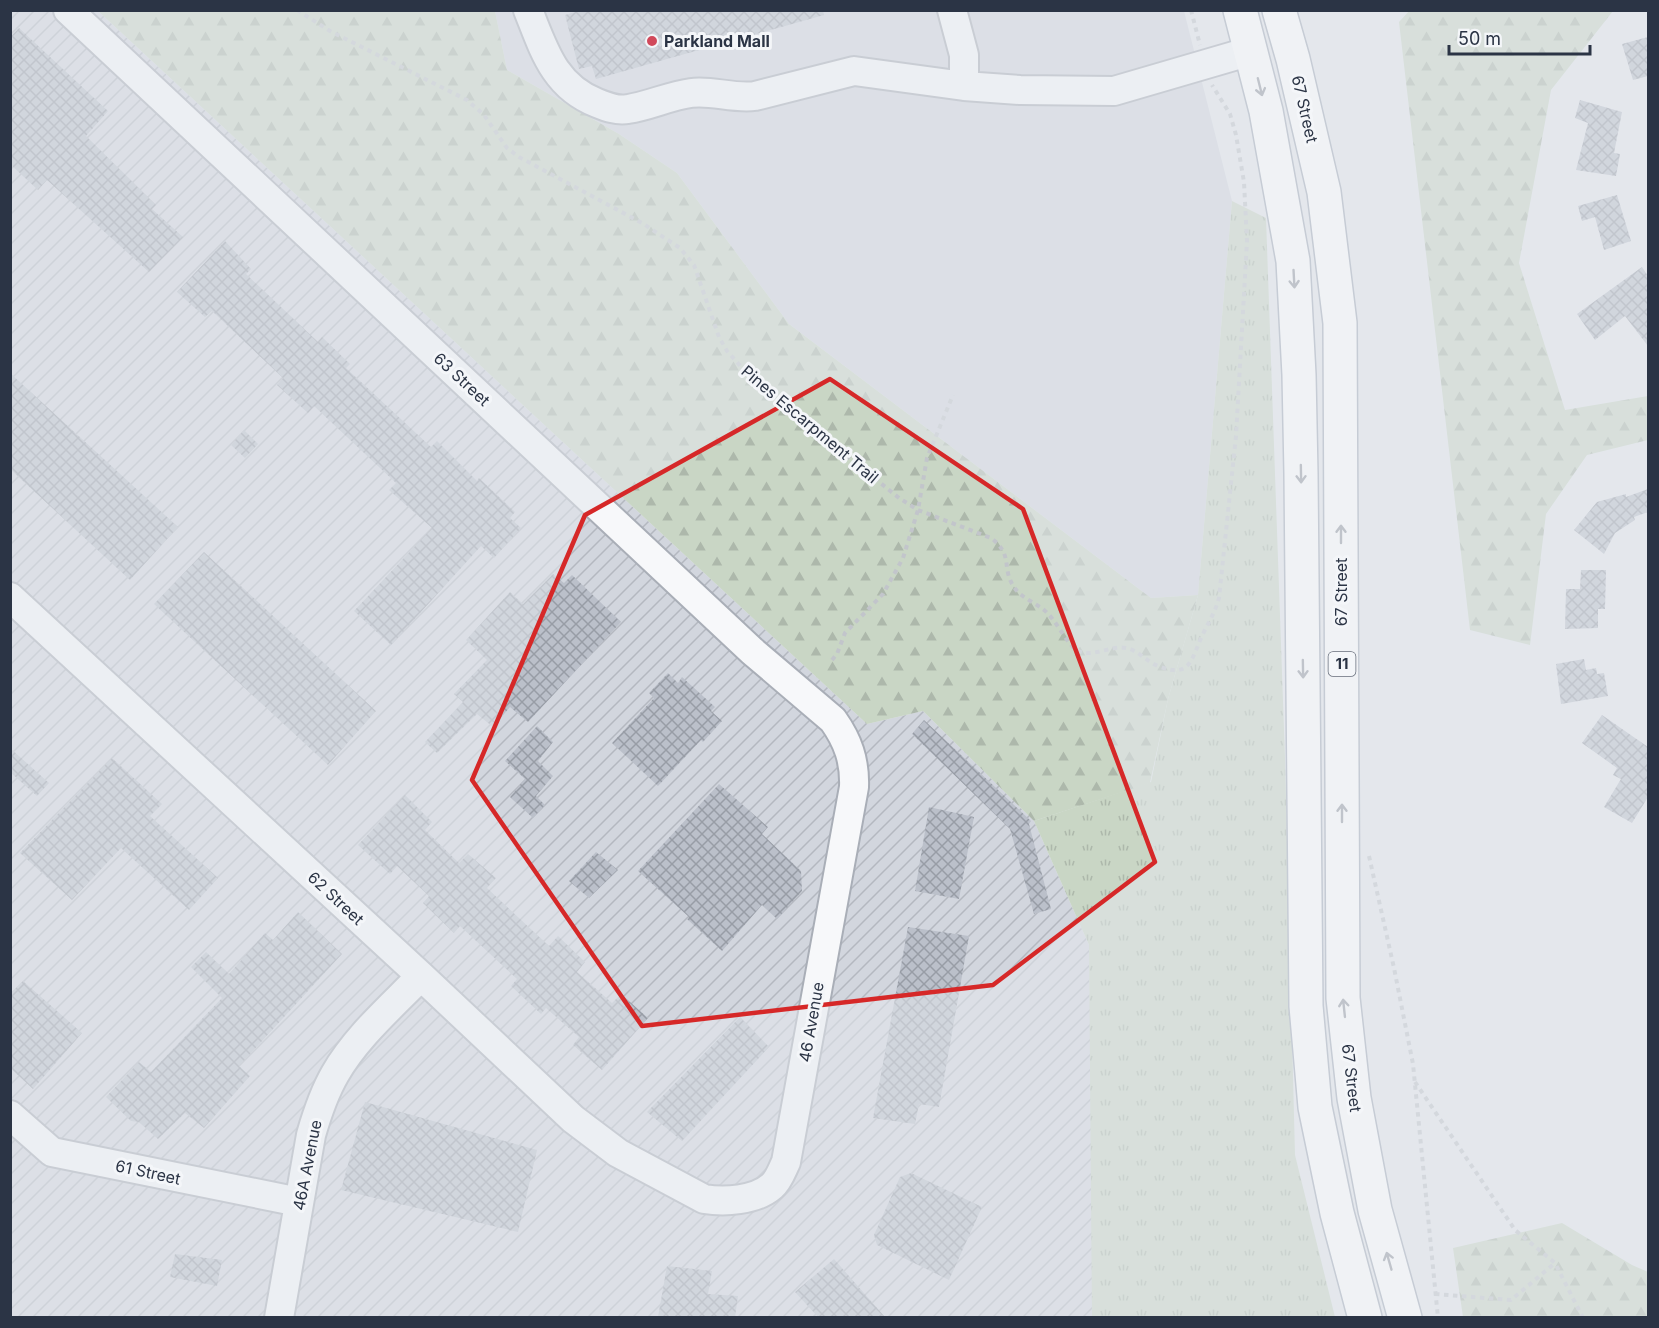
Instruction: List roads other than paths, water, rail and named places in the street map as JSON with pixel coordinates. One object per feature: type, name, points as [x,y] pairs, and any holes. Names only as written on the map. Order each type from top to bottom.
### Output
[{"type":"main road","points":[[1240,10],[1266,111],[1293,261],[1302,474],[1306,1006],[1315,1107],[1337,1213],[1365,1317]]},
{"type":"main road","name":"67 Street","points":[[1279,10],[1293,59],[1324,192],[1340,323],[1343,998],[1354,1098],[1375,1210],[1405,1317]]},
{"type":"street","name":"63 Street","points":[[68,10],[752,651],[833,720],[847,741],[850,750]]},
{"type":"street","points":[[528,10],[552,69],[584,98],[617,109],[630,109],[690,93],[755,96],[854,71],[964,86],[1020,90],[1114,91],[1251,51]]},
{"type":"street","points":[[952,10],[964,55],[964,86]]},
{"type":"street","name":"62 Street","points":[[10,597],[573,1119],[618,1153],[673,1184]]},
{"type":"street","name":"46 Avenue","points":[[673,1184],[704,1199],[733,1200],[752,1196],[772,1186],[786,1162],[854,787],[850,750]]},
{"type":"street","name":"46A Avenue","points":[[279,1317],[314,1123],[334,1075],[351,1050],[421,976]]},
{"type":"street","name":"61 Street","points":[[10,1115],[52,1152],[299,1203]]},
{"type":"place","name":"Parkland Mall","points":[[652,41]]}]
